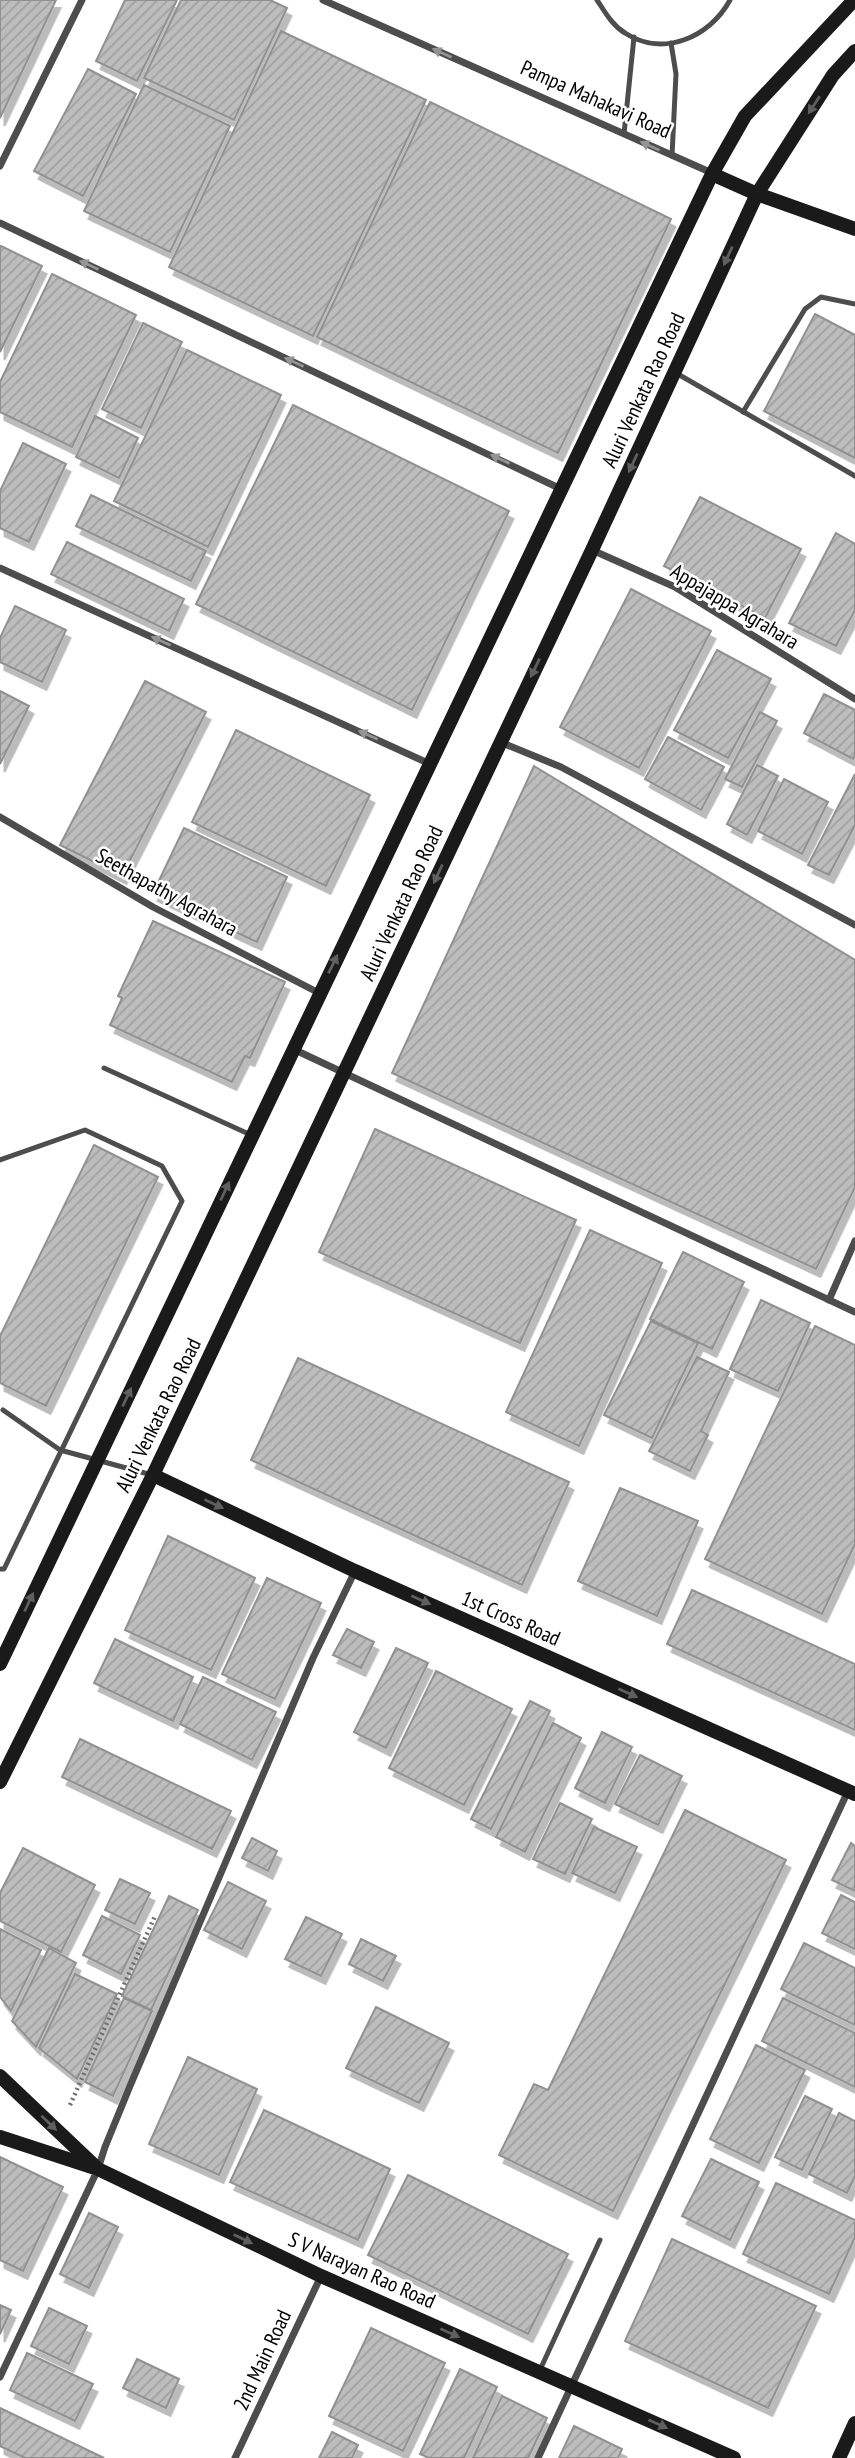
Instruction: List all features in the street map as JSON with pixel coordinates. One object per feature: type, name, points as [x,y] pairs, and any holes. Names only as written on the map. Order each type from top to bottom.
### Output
[{"type":"main road","name":"Aluri Venkata Rao Road","points":[[0,1664],[712,174],[746,116],[854,0]]},
{"type":"main road","name":"Aluri Venkata Rao Road","points":[[0,1782],[153,1475],[592,550],[757,194],[833,75],[855,51]]},
{"type":"main road","name":"Pampa Mahakavi Road","points":[[712,174],[757,194],[855,229]]},
{"type":"main road","name":"1st Cross Road","points":[[153,1475],[355,1571],[852,1793]]},
{"type":"main road","name":"S V Narayan Rao Road","points":[[0,2076],[98,2169],[321,2276],[734,2458]]},
{"type":"main road","points":[[0,2137],[98,2169]]},
{"type":"main road","points":[[839,2458],[855,2423]]},
{"type":"street","points":[[0,166],[82,0]]},
{"type":"street","name":"Pampa Mahakavi Road","points":[[323,0],[712,174]]},
{"type":"street","points":[[0,223],[561,489]]},
{"type":"street","name":"Appajappa Agrahara","points":[[592,550],[675,587],[855,699]]},
{"type":"street","points":[[0,568],[430,764]]},
{"type":"street","points":[[500,742],[561,767],[855,925]]},
{"type":"street","name":"Seethapathy Agrahara","points":[[0,817],[153,907],[319,993]]},
{"type":"street","points":[[293,1049],[855,1312]]},
{"type":"street","points":[[829,1300],[855,1241]]},
{"type":"street","points":[[0,2377],[98,2169],[125,2098],[265,1769],[313,1658],[355,1571]]},
{"type":"street","points":[[538,2458],[852,1793]]},
{"type":"street","name":"2nd Main Road","points":[[235,2458],[321,2276]]},
{"type":"lane","points":[[597,0],[608,19],[626,34],[648,42],[671,43],[695,37],[716,22],[730,0]]},
{"type":"lane","points":[[624,134],[634,37]]},
{"type":"lane","points":[[671,43],[676,74],[672,156]]},
{"type":"lane","points":[[743,412],[805,309],[821,297],[855,304]]},
{"type":"lane","points":[[675,372],[855,476]]},
{"type":"lane","points":[[104,1068],[251,1135]]},
{"type":"lane","points":[[0,1160],[85,1130],[162,1166],[182,1201],[4,1569],[0,1569]]},
{"type":"lane","points":[[3,1410],[60,1450],[153,1475]]},
{"type":"lane","points":[[539,2372],[600,2240]]},
{"type":"path","points":[[57,2130],[155,1916]]},
{"type":"building","points":[[0,0],[56,0],[0,118]]},
{"type":"building","points":[[125,0],[177,0],[137,81],[96,61]]},
{"type":"building","points":[[181,0],[270,0],[287,8],[234,120],[144,78]]},
{"type":"building","points":[[281,31],[426,100],[313,336],[169,267]]},
{"type":"building","points":[[88,69],[136,94],[83,196],[34,171]]},
{"type":"building","points":[[144,85],[230,126],[170,252],[84,211]]},
{"type":"building","points":[[430,102],[671,219],[558,453],[317,337]]},
{"type":"building","points":[[0,247],[42,266],[0,352]]},
{"type":"building","points":[[52,274],[136,315],[72,447],[0,412],[0,382]]},
{"type":"building","points":[[815,314],[855,335],[855,458],[764,411]]},
{"type":"building","points":[[143,323],[182,342],[141,428],[102,409]]},
{"type":"building","points":[[187,350],[281,395],[208,547],[114,501]]},
{"type":"building","points":[[293,405],[509,511],[412,710],[196,604]]},
{"type":"building","points":[[95,416],[138,438],[119,478],[76,457]]},
{"type":"building","points":[[23,443],[66,464],[29,542],[0,528],[0,491]]},
{"type":"building","points":[[91,495],[206,551],[191,581],[76,526]]},
{"type":"building","points":[[700,497],[801,549],[765,618],[664,566]]},
{"type":"building","points":[[836,533],[855,544],[855,610],[836,646],[789,623]]},
{"type":"building","points":[[67,542],[184,599],[169,631],[51,574]]},
{"type":"building","points":[[631,589],[711,631],[639,768],[560,727]]},
{"type":"building","points":[[15,606],[66,630],[42,682],[0,662],[0,638]]},
{"type":"building","points":[[717,650],[771,679],[728,758],[674,730]]},
{"type":"building","points":[[145,681],[206,712],[122,876],[60,845]]},
{"type":"building","points":[[0,691],[29,706],[0,764]]},
{"type":"building","points":[[824,694],[855,710],[853,759],[804,733]]},
{"type":"building","points":[[760,712],[777,721],[742,787],[725,779]]},
{"type":"building","points":[[236,730],[370,795],[326,886],[192,822]]},
{"type":"building","points":[[668,737],[724,767],[701,810],[645,779]]},
{"type":"building","points":[[757,765],[778,776],[747,835],[727,824]]},
{"type":"building","points":[[534,766],[855,960],[855,1187],[816,1269],[392,1073]]},
{"type":"building","points":[[855,774],[855,825],[829,875],[808,865]]},
{"type":"building","points":[[784,779],[828,802],[802,854],[758,831]]},
{"type":"building","points":[[184,828],[287,877],[257,942],[153,893]]},
{"type":"building","points":[[153,921],[285,982],[250,1058],[245,1056],[232,1082],[110,1025],[122,998],[118,996]]},
{"type":"building","points":[[375,1129],[576,1220],[520,1343],[319,1252]]},
{"type":"building","points":[[94,1145],[158,1177],[46,1406],[0,1383],[0,1336]]},
{"type":"building","points":[[590,1230],[662,1263],[579,1446],[506,1412]]},
{"type":"building","points":[[683,1252],[744,1282],[712,1349],[650,1319]]},
{"type":"building","points":[[761,1300],[810,1323],[778,1391],[730,1369]]},
{"type":"building","points":[[651,1321],[698,1343],[652,1438],[604,1415]]},
{"type":"building","points":[[815,1326],[855,1345],[855,1544],[822,1614],[705,1559]]},
{"type":"building","points":[[697,1357],[729,1372],[701,1431],[708,1435],[690,1471],[649,1451]]},
{"type":"building","points":[[298,1358],[569,1482],[522,1585],[251,1460]]},
{"type":"building","points":[[620,1488],[698,1521],[657,1616],[578,1581]]},
{"type":"building","points":[[168,1536],[255,1578],[211,1670],[125,1630]]},
{"type":"building","points":[[267,1578],[321,1603],[275,1699],[222,1674]]},
{"type":"building","points":[[692,1590],[855,1664],[855,1730],[667,1644]]},
{"type":"building","points":[[347,1629],[374,1642],[361,1668],[333,1655]]},
{"type":"building","points":[[115,1639],[193,1677],[173,1721],[94,1683]]},
{"type":"building","points":[[396,1648],[428,1663],[386,1748],[354,1732]]},
{"type":"building","points":[[436,1671],[512,1709],[464,1805],[389,1768]]},
{"type":"building","points":[[203,1677],[276,1712],[252,1760],[180,1724]]},
{"type":"building","points":[[530,1701],[550,1711],[491,1829],[471,1819]]},
{"type":"building","points":[[553,1723],[581,1738],[525,1852],[496,1837]]},
{"type":"building","points":[[602,1732],[632,1747],[605,1803],[575,1788]]},
{"type":"building","points":[[80,1739],[231,1811],[212,1849],[62,1777]]},
{"type":"building","points":[[640,1755],[682,1776],[658,1825],[615,1804]]},
{"type":"building","points":[[560,1803],[592,1819],[565,1874],[533,1859]]},
{"type":"building","points":[[685,1810],[786,1860],[613,2211],[499,2155],[534,2084],[548,2090]]},
{"type":"building","points":[[594,1827],[637,1847],[615,1893],[572,1873]]},
{"type":"building","points":[[252,1838],[277,1851],[268,1871],[242,1858]]},
{"type":"building","points":[[851,1843],[855,1846],[855,1891],[832,1880]]},
{"type":"building","points":[[23,1848],[95,1885],[61,1952],[0,1921],[0,1893]]},
{"type":"building","points":[[120,1879],[150,1893],[135,1924],[105,1910]]},
{"type":"building","points":[[228,1882],[266,1901],[242,1949],[204,1930]]},
{"type":"building","points":[[841,1895],[855,1902],[855,1949],[822,1933]]},
{"type":"building","points":[[169,1896],[198,1910],[151,2010],[122,1996]]},
{"type":"building","points":[[102,1916],[140,1935],[121,1974],[83,1955]]},
{"type":"building","points":[[306,1917],[342,1934],[321,1976],[285,1959]]},
{"type":"building","points":[[0,1929],[41,1950],[11,2011],[0,1997]]},
{"type":"building","points":[[361,1939],[396,1956],[383,1981],[349,1964]]},
{"type":"building","points":[[804,1943],[855,1968],[855,2025],[781,1989]]},
{"type":"building","points":[[49,1948],[76,1963],[36,2047],[12,2021]]},
{"type":"building","points":[[75,1974],[117,1994],[77,2079],[39,2048]]},
{"type":"building","points":[[124,1998],[152,2011],[113,2096],[85,2082]]},
{"type":"building","points":[[783,1998],[855,2033],[855,2087],[762,2041]]},
{"type":"building","points":[[376,2007],[449,2043],[419,2103],[346,2068]]},
{"type":"building","points":[[756,2045],[805,2070],[759,2163],[710,2139]]},
{"type":"building","points":[[188,2057],[257,2089],[219,2175],[149,2144]]},
{"type":"building","points":[[805,2096],[832,2109],[802,2170],[775,2157]]},
{"type":"building","points":[[264,2110],[390,2169],[358,2240],[230,2182]]},
{"type":"building","points":[[839,2113],[855,2121],[855,2176],[847,2193],[809,2174]]},
{"type":"building","points":[[0,2157],[63,2187],[23,2271],[0,2260]]},
{"type":"building","points":[[711,2159],[759,2182],[730,2240],[682,2216]]},
{"type":"building","points":[[408,2175],[568,2254],[528,2334],[368,2255]]},
{"type":"building","points":[[776,2183],[855,2220],[855,2237],[829,2294],[743,2254]]},
{"type":"building","points":[[89,2213],[118,2227],[89,2288],[60,2274]]},
{"type":"building","points":[[672,2239],[816,2306],[768,2408],[625,2341]]},
{"type":"building","points":[[0,2305],[11,2310],[0,2334]]},
{"type":"building","points":[[49,2308],[87,2326],[69,2364],[31,2346]]},
{"type":"building","points":[[371,2328],[445,2363],[403,2451],[329,2416]]},
{"type":"building","points":[[27,2353],[93,2384],[75,2421],[10,2390]]},
{"type":"building","points":[[137,2359],[179,2379],[166,2408],[123,2388]]},
{"type":"building","points":[[460,2369],[497,2387],[464,2458],[429,2458],[420,2454]]},
{"type":"building","points":[[502,2396],[547,2418],[528,2458],[473,2458]]},
{"type":"building","points":[[0,2408],[104,2458],[25,2458],[0,2446]]},
{"type":"building","points":[[574,2426],[622,2449],[618,2458],[559,2458]]},
{"type":"building","points":[[332,2432],[358,2445],[352,2458],[319,2458]]}]
